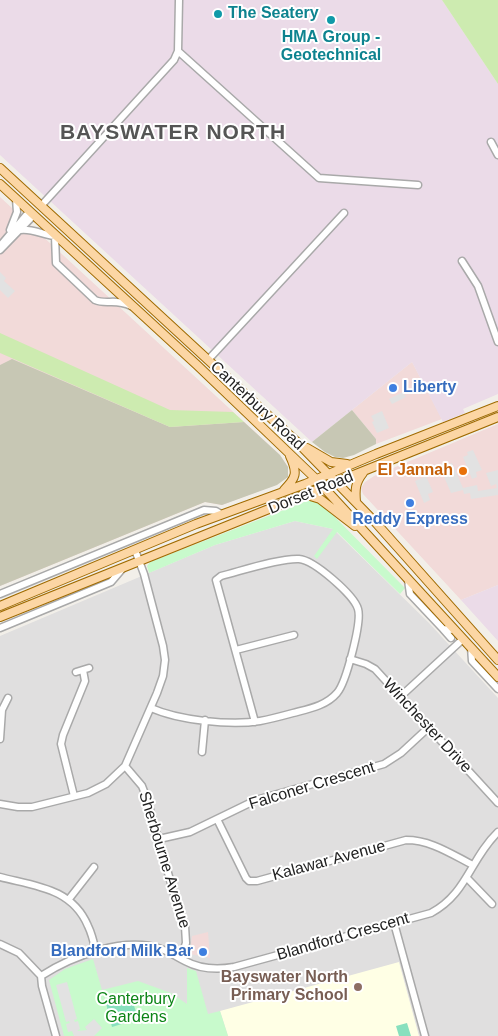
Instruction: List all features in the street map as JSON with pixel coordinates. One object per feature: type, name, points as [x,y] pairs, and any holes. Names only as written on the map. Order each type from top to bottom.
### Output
[{"type":"main road","name":"Canterbury Road","points":[[0,168],[297,442],[337,482],[498,660]]},
{"type":"main road","name":"Canterbury Road","points":[[0,184],[3,190],[16,199],[146,318],[316,479],[498,677]]},
{"type":"main road","points":[[31,214],[41,206]]},
{"type":"main road","points":[[146,318],[154,310]]},
{"type":"main road","name":"Dorset Road","points":[[0,606],[221,514],[316,479],[498,406]]},
{"type":"main road","name":"Dorset Road","points":[[0,617],[308,495],[498,417]]},
{"type":"main road","points":[[297,442],[331,462],[351,464]]},
{"type":"main road","points":[[280,493],[294,480],[294,463],[289,453]]},
{"type":"main road","points":[[356,503],[356,483],[364,472]]},
{"type":"main road","points":[[308,495],[320,498],[374,541]]},
{"type":"main road","points":[[463,639],[472,631]]},
{"type":"street","points":[[41,206],[174,60],[178,51],[180,0]]},
{"type":"street","points":[[178,51],[319,178],[418,184]]},
{"type":"street","points":[[491,142],[498,155]]},
{"type":"street","points":[[8,235],[17,212],[16,199]]},
{"type":"street","points":[[208,360],[344,213]]},
{"type":"street","points":[[0,250],[20,230],[31,214]]},
{"type":"street","points":[[0,246],[8,235],[31,214]]},
{"type":"street","points":[[20,230],[33,230],[44,235],[55,236],[56,264],[92,297],[100,302],[120,301],[135,308]]},
{"type":"street","points":[[462,261],[478,286],[496,329],[498,342]]},
{"type":"street","name":"Dorset Road","points":[[0,594],[204,510],[216,511],[221,514]]},
{"type":"street","points":[[0,804],[32,807],[74,796],[97,789],[106,784],[125,766],[163,676],[165,652],[135,550]]},
{"type":"street","points":[[151,708],[172,716],[205,720],[255,722],[307,710],[332,698],[341,688],[350,659],[359,612],[357,605],[333,579],[313,564],[299,559],[285,560],[221,576],[216,580],[255,722]]},
{"type":"street","name":"Dorset Road","points":[[0,628],[111,582],[124,567]]},
{"type":"street","points":[[43,576],[58,582]]},
{"type":"street","name":"Canterbury Road","points":[[408,580],[410,594],[451,638]]},
{"type":"street","points":[[443,629],[455,630]]},
{"type":"street","points":[[236,650],[294,635]]},
{"type":"street","points":[[400,697],[463,639]]},
{"type":"street","name":"Canterbury Road","points":[[471,647],[472,661],[498,689]]},
{"type":"street","name":"Winchester Drive","points":[[350,659],[366,664],[375,670],[498,803]]},
{"type":"street","points":[[74,796],[62,744],[63,735],[85,681],[83,670]]},
{"type":"street","points":[[0,739],[3,706],[8,698]]},
{"type":"street","points":[[202,752],[205,720]]},
{"type":"street","name":"Falconer Crescent","points":[[159,839],[190,832],[256,800],[384,764],[401,753],[428,728]]},
{"type":"street","name":"Sherbourne Avenue","points":[[125,766],[142,786],[185,926],[186,942],[180,958]]},
{"type":"street","name":"Kalawar Avenue","points":[[217,820],[249,881],[257,881],[406,840],[416,840],[438,847],[472,865]]},
{"type":"street","name":"Blandford Crescent","points":[[41,976],[69,960],[132,944],[161,949],[203,967],[234,968],[436,910],[450,900],[467,878],[472,865],[483,848],[498,832]]},
{"type":"street","points":[[68,899],[94,867]]},
{"type":"street","points":[[0,877],[56,892],[68,899],[80,912],[88,926],[96,952]]},
{"type":"street","points":[[467,878],[492,904]]},
{"type":"street","points":[[394,923],[425,1036]]},
{"type":"street","points":[[0,944],[20,953],[41,976],[56,1036]]},
{"type":"shaded area","points":[[0,0],[442,0],[498,84],[498,394],[463,409],[465,413],[443,422],[412,362],[312,442],[0,155]]},
{"type":"shaded area","points":[[0,197],[280,455],[288,467],[288,477],[275,485],[222,505],[205,502],[0,586]]},
{"type":"shaded area","points":[[0,272],[6,278],[4,281],[15,291],[8,298],[0,290]]},
{"type":"shaded area","points":[[12,359],[170,427],[244,422],[280,455],[288,467],[288,477],[277,485],[222,505],[205,502],[0,586],[0,365]]},
{"type":"shaded area","points":[[412,362],[442,419],[376,444],[376,439],[352,410]]},
{"type":"shaded area","points":[[403,392],[406,397],[392,404],[389,399]]},
{"type":"shaded area","points":[[352,410],[376,439],[376,444],[354,455],[343,458],[335,457],[325,452],[312,442]]},
{"type":"shaded area","points":[[382,411],[389,428],[377,433],[371,416]]},
{"type":"shaded area","points":[[498,424],[498,585],[461,600],[363,494],[361,488],[365,482],[374,476]]},
{"type":"shaded area","points":[[473,450],[482,470],[476,472],[477,477],[472,479],[463,457],[468,455],[467,452]]},
{"type":"shaded area","points":[[445,463],[446,465],[452,463],[463,488],[477,485],[478,491],[497,488],[496,484],[491,486],[486,473],[498,470],[498,495],[471,499],[470,493],[464,494],[463,490],[451,493],[439,465]]},
{"type":"shaded area","points":[[426,476],[433,492],[428,494],[430,500],[424,503],[415,481]]},
{"type":"shaded area","points":[[295,521],[333,529],[429,623],[498,698],[498,1036],[0,1036],[0,636],[215,545]]},
{"type":"shaded area","points":[[498,585],[498,641],[461,600]]},
{"type":"shaded area","points":[[208,932],[210,958],[190,954],[192,936]]},
{"type":"shaded area","name":"Bayswater North Primary School","points":[[399,962],[419,1036],[228,1036],[220,1011]]},
{"type":"shaded area","points":[[67,982],[77,1019],[74,1020],[75,1022],[78,1021],[80,1029],[77,1031],[87,1030],[85,1027],[94,1019],[102,1028],[94,1036],[74,1036],[72,1031],[68,1032],[66,1024],[70,1023],[69,1021],[66,1022],[56,985]]},
{"type":"green space","points":[[442,0],[498,0],[498,84]]},
{"type":"green space","points":[[0,333],[170,410],[233,412],[244,422],[170,427],[0,353]]},
{"type":"green space","points":[[312,499],[323,505],[405,588],[400,594],[337,532],[317,559],[314,556],[333,529],[295,521],[215,545],[149,573],[147,566],[150,562]]},
{"type":"green space","name":"Canterbury Gardens","points":[[93,959],[102,990],[138,981],[171,993],[187,1004],[187,968],[196,971],[208,1014],[220,1011],[228,1036],[64,1036],[49,980],[65,969]]},
{"type":"green space","points":[[130,992],[138,1019],[112,1027],[105,999]]},
{"type":"green space","points":[[407,1023],[411,1036],[399,1036],[396,1026]]},
{"type":"place","name":"The Seatery","points":[[218,14]]},
{"type":"place","name":"HMA Group - Geotechnical","points":[[331,20]]},
{"type":"place","name":"Liberty","points":[[393,388]]},
{"type":"place","name":"El Jannah","points":[[463,471]]},
{"type":"place","name":"Reddy Express","points":[[410,503]]},
{"type":"place","name":"Blandford Milk Bar","points":[[203,952]]},
{"type":"place","name":"Bayswater North Primary School","points":[[358,987]]},
{"type":"district","name":"BAYSWATER NORTH","points":[[173,133]]}]
